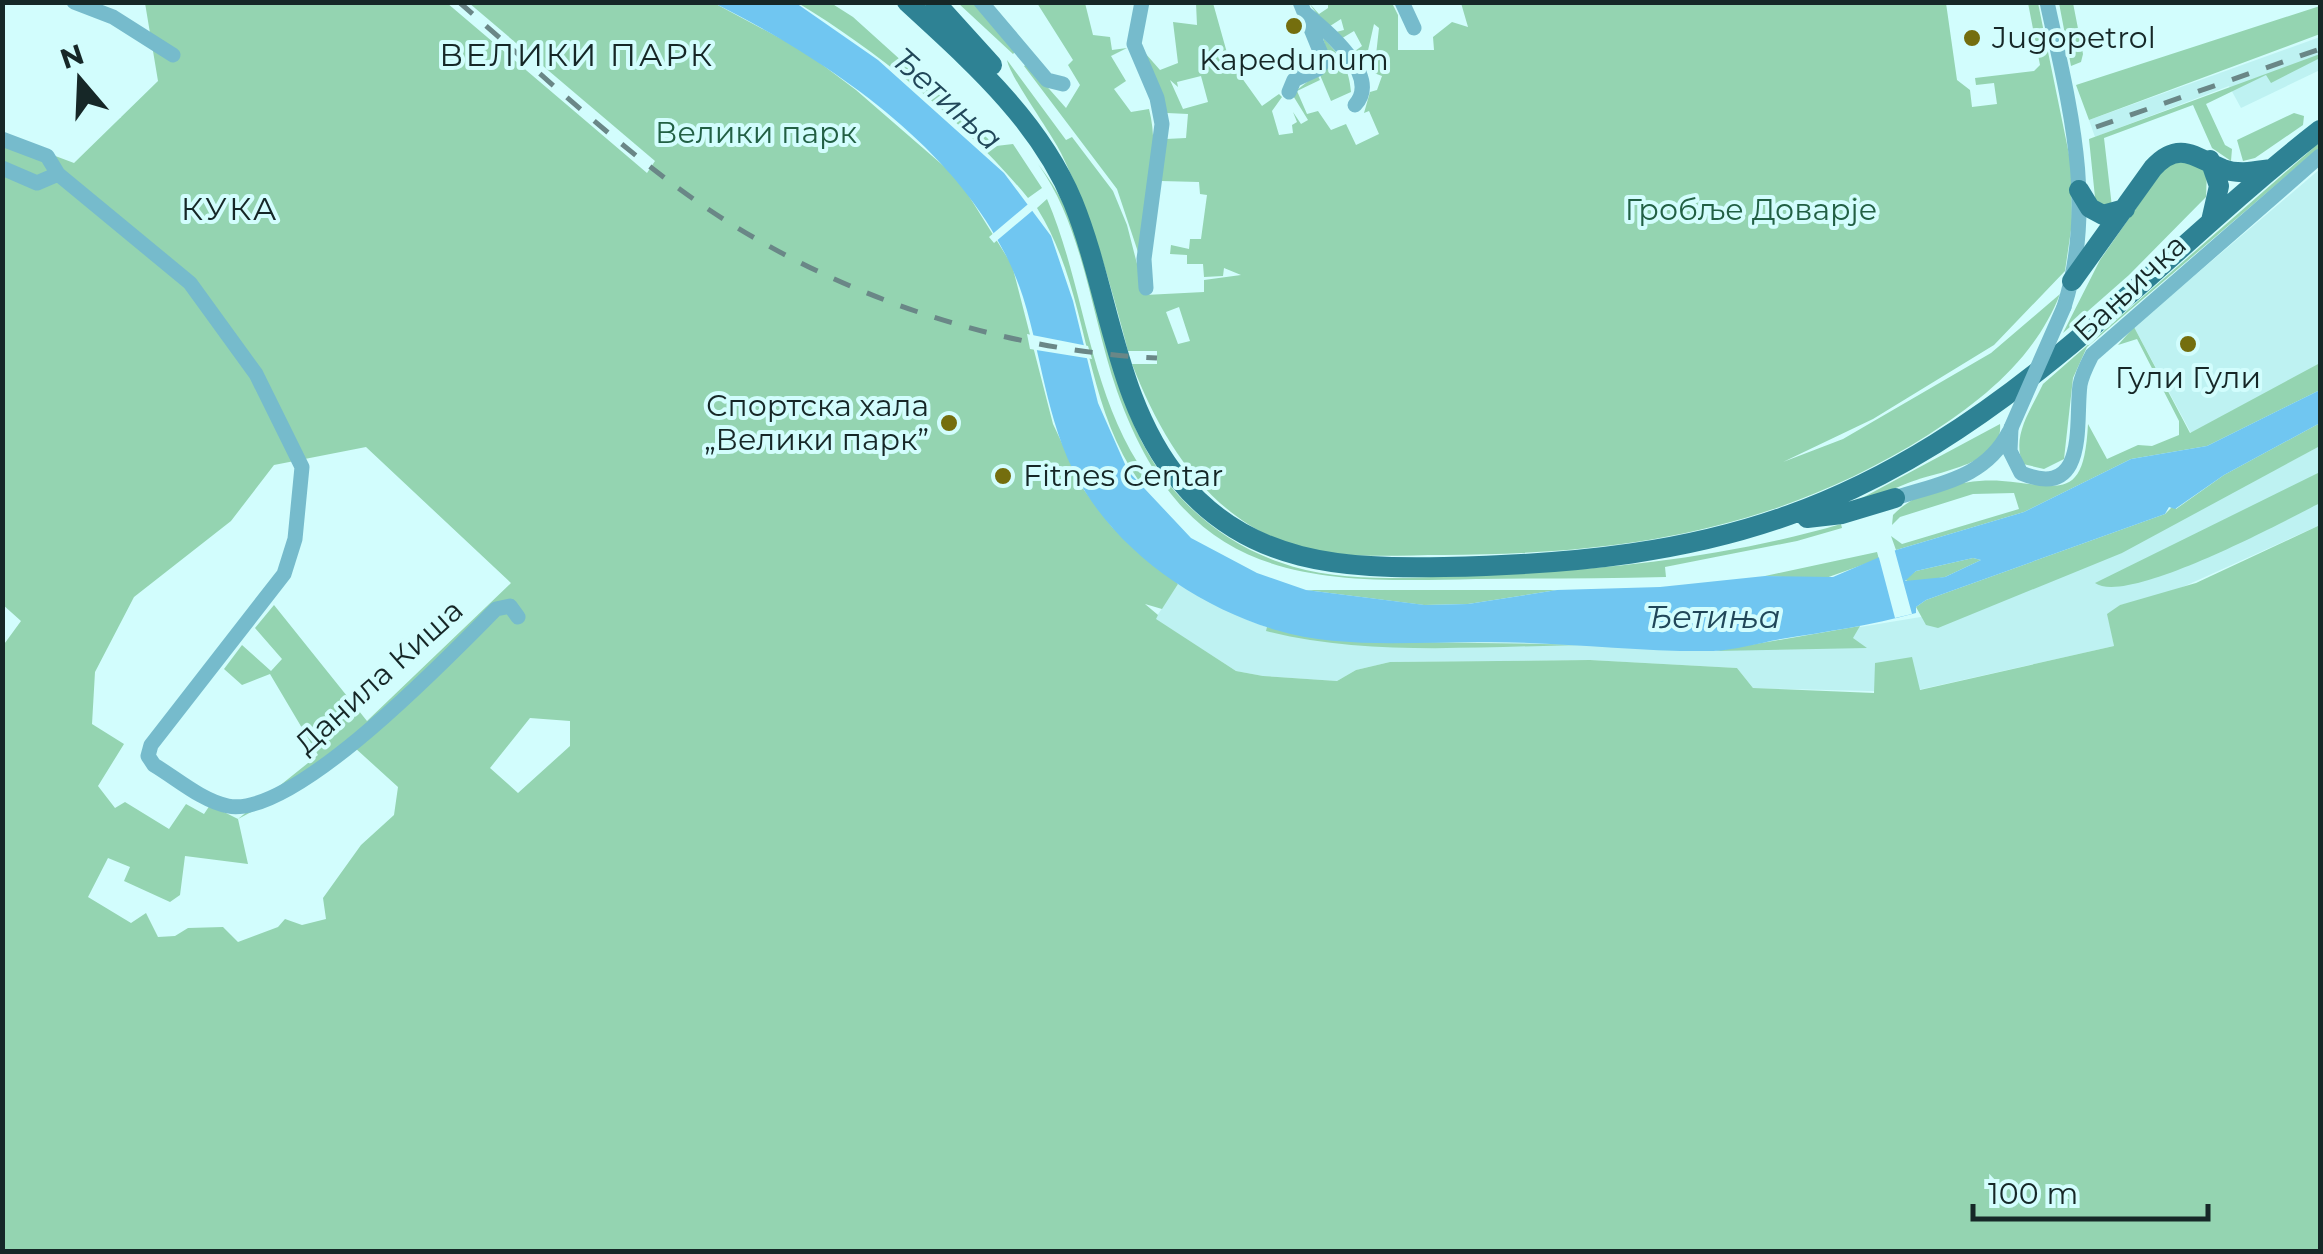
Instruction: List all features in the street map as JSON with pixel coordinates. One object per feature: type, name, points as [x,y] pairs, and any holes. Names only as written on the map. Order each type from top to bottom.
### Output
[{"type":"main road","points":[[935,2],[1008,86],[1072,201],[1125,370],[1150,435],[1199,502],[1257,542],[1297,558],[1359,567],[1546,564],[1658,552],[1780,521],[1842,514],[1895,498]]},
{"type":"main road","points":[[906,4],[964,55],[1026,122]]},
{"type":"main road","points":[[1780,521],[1877,478],[1998,403],[2320,130]]},
{"type":"main road","points":[[2072,281],[2168,156],[2186,150],[2233,171],[2271,170]]},
{"type":"main road","points":[[2210,160],[2218,186],[2211,222]]},
{"type":"main road","points":[[2079,190],[2090,208],[2102,215],[2125,209]]},
{"type":"street","points":[[74,2],[112,17],[173,54]]},
{"type":"street","points":[[980,2],[1046,80],[1064,84]]},
{"type":"street","points":[[1142,2],[1134,44],[1157,98],[1162,124],[1144,259],[1146,288]]},
{"type":"street","points":[[1402,2],[1414,28]]},
{"type":"street","name":"Бањичка","points":[[1977,472],[1992,459],[2011,428],[2064,307],[2080,231],[2077,144],[2046,2]]},
{"type":"street","points":[[1289,92],[1294,80],[1323,63],[1303,8]]},
{"type":"street","points":[[1303,8],[1356,65],[1362,88],[1355,104]]},
{"type":"street","points":[[2,138],[50,159],[58,174],[42,184],[2,168]]},
{"type":"street","name":"Бањичка","points":[[2021,473],[2049,477],[2073,464],[2080,382],[2092,356],[2320,156]]},
{"type":"street","name":"Данила Киша","points":[[58,174],[190,282],[256,374],[302,467],[295,539],[284,574],[150,745],[148,756],[154,764],[208,798],[230,807],[256,803],[306,779],[363,736],[496,609],[510,606],[518,617]]},
{"type":"street","points":[[1895,498],[1977,472],[2021,473],[2010,451],[2011,428]]},
{"type":"shaded area","points":[[2320,37],[2320,70],[2241,108],[2229,86],[2095,137],[2089,120]]},
{"type":"shaded area","points":[[2320,169],[2320,364],[2191,433],[2134,327]]},
{"type":"shaded area","points":[[2320,446],[2320,525],[2165,595],[2120,605],[2108,615],[2114,646],[1909,692],[1753,688],[1737,668],[1590,660],[1390,662],[1356,670],[1337,681],[1263,676],[1236,671],[1155,619],[1178,584],[1247,620],[1280,632],[1351,641],[1535,642],[1715,651],[1951,612],[2119,551]]},
{"type":"green space","name":"Велики парк","points":[[145,3],[447,3],[647,173],[655,161],[469,3],[714,3],[804,51],[856,90],[954,175],[967,193],[1012,265],[1053,424],[1084,490],[1112,527],[1178,584],[1162,609],[1145,604],[1158,615],[1156,619],[1236,671],[1337,681],[1356,670],[1390,662],[1590,660],[1737,668],[1753,688],[1874,693],[1875,663],[1912,657],[1920,690],[2114,646],[2107,614],[2120,605],[2196,583],[2320,525],[2320,1251],[3,1251],[2,647],[21,621],[2,604],[2,136],[74,163],[158,81]],"holes":[[[366,447],[511,583],[367,721],[274,605],[255,628],[282,659],[271,671],[242,645],[224,669],[242,685],[270,674],[318,755],[238,819],[210,805],[204,814],[186,804],[169,829],[125,802],[115,808],[98,786],[124,744],[92,724],[95,672],[134,597],[231,521],[274,465]],[[530,718],[570,721],[570,746],[518,793],[490,768]],[[354,747],[398,787],[394,815],[361,845],[323,898],[326,919],[302,925],[285,919],[278,927],[238,942],[223,927],[188,928],[175,936],[158,937],[146,913],[131,923],[88,897],[108,858],[130,867],[124,881],[170,902],[180,895],[185,856],[248,864],[238,819],[304,784]]]},
{"type":"green space","points":[[798,3],[831,3],[853,17],[996,146],[1013,144],[1042,188],[1028,198],[978,144],[921,92],[860,44]]},
{"type":"green space","points":[[958,3],[974,3],[1015,52],[1013,54]]},
{"type":"green space","points":[[1037,3],[1085,3],[1093,35],[1110,37],[1112,50],[1127,48],[1111,56],[1126,81],[1114,89],[1131,112],[1149,109],[1152,127],[1151,182],[1139,255],[1117,189],[1024,66],[1027,64],[1066,108],[1080,85],[1068,65],[1073,60]]},
{"type":"green space","name":"Гробље Доварје","points":[[1196,3],[1213,3],[1229,60],[1262,106],[1279,94],[1282,97],[1272,111],[1279,135],[1293,133],[1292,125],[1297,122],[1293,112],[1301,124],[1308,120],[1292,94],[1317,74],[1320,80],[1297,91],[1307,114],[1318,111],[1331,130],[1346,124],[1356,145],[1379,134],[1369,111],[1364,113],[1370,92],[1377,90],[1382,76],[1374,73],[1379,28],[1374,24],[1367,55],[1359,61],[1355,51],[1362,46],[1354,31],[1339,40],[1332,33],[1344,30],[1341,19],[1327,28],[1309,3],[1319,14],[1328,8],[1328,3],[1392,3],[1398,15],[1398,50],[1434,50],[1433,37],[1452,22],[1468,27],[1461,3],[1946,3],[1957,80],[1970,90],[1972,107],[1997,104],[1994,83],[1976,85],[1975,78],[2034,71],[2040,65],[2028,3],[2038,3],[2071,164],[2072,223],[2065,271],[1994,345],[1873,419],[1783,462],[1843,439],[1991,353],[2060,294],[2037,338],[2022,357],[1969,407],[1870,468],[1812,495],[1754,515],[1634,542],[1509,554],[1367,556],[1292,545],[1262,532],[1212,496],[1158,421],[1132,364],[1157,364],[1157,351],[1128,351],[1082,201],[1061,153],[1007,60],[1066,140],[1072,137],[1113,191],[1127,225],[1145,295],[1204,292],[1204,280],[1241,275],[1224,268],[1223,276],[1204,277],[1203,264],[1187,264],[1187,255],[1170,254],[1171,245],[1189,249],[1190,239],[1201,239],[1207,195],[1200,194],[1199,182],[1161,181],[1166,139],[1186,138],[1188,114],[1167,113],[1138,45],[1160,70],[1178,63],[1173,22],[1197,25]],"holes":[[[1201,76],[1208,102],[1183,109],[1170,80],[1178,87],[1177,82]],[[1179,307],[1190,341],[1178,344],[1166,312]]]},
{"type":"green space","points":[[2059,3],[2073,3],[2083,54],[2081,62],[2071,66]]},
{"type":"green space","points":[[2320,6],[2320,34],[2089,120],[2076,85]]},
{"type":"green space","points":[[1323,38],[1343,62],[1350,83],[1351,92],[1331,101],[1320,75],[1330,63]]},
{"type":"green space","points":[[2320,54],[2320,58],[2271,83],[2266,75],[2206,104],[2225,145],[2232,149],[2231,161],[2212,148],[2193,105],[2104,138],[2112,207],[2096,207],[2089,139]]},
{"type":"green space","points":[[2294,113],[2304,116],[2303,125],[2255,158],[2243,161],[2237,140]]},
{"type":"green space","points":[[2320,142],[2320,147],[2087,347],[2073,378],[2064,459],[2044,469],[2023,464],[2021,433],[2043,384]]},
{"type":"green space","points":[[2178,160],[2207,170],[2206,197],[2129,275],[2063,333],[2100,260],[2164,168]]},
{"type":"green space","points":[[1038,164],[1075,231],[1118,382],[1148,453],[1173,488],[1203,519],[1259,554],[1301,569],[1345,576],[1507,574],[1652,562],[1747,547],[1841,524],[1842,528],[1797,541],[1665,567],[1666,577],[1413,580],[1356,578],[1303,572],[1256,558],[1214,535],[1177,501],[1144,454],[1117,391],[1066,216]]},
{"type":"green space","points":[[1047,199],[1112,410],[1146,475],[1139,481],[1106,415],[1067,274],[1037,208]]},
{"type":"green space","points":[[2134,327],[2190,433],[2320,363],[2320,390],[2207,446],[2131,459],[2024,512],[1896,550],[1891,536],[1902,544],[2019,509],[2014,493],[1973,494],[1900,517],[1892,525],[1893,515],[1903,506],[1929,492],[1988,481],[2066,484],[2081,467],[2088,424],[2107,459],[2138,445],[2152,446],[2179,435],[2179,421],[2137,339],[2118,345]]},
{"type":"green space","points":[[2320,423],[2320,446],[2122,553],[1938,628],[1926,625],[1916,607],[1926,600],[2165,514],[2174,505],[2176,509],[2224,475]]},
{"type":"green space","points":[[2000,424],[1998,438],[1980,458],[1849,505]]},
{"type":"green space","points":[[2320,472],[2320,503],[2274,527],[2170,573],[2112,587],[2095,583]]},
{"type":"green space","points":[[1877,552],[1879,559],[1823,579],[1765,576]]},
{"type":"green space","points":[[1973,558],[1981,560],[1945,577],[1909,583],[1905,579],[1916,571]]},
{"type":"green space","points":[[1306,590],[1557,590],[1468,604],[1424,605]]},
{"type":"green space","points":[[1860,626],[1853,638],[1867,648],[1715,651]]},
{"type":"green space","points":[[1267,627],[1351,641],[1600,645],[1348,645],[1266,631]]},
{"type":"water","name":"Ђетиња","points":[[714,3],[796,3],[878,60],[1004,173],[1051,236],[1073,301],[1098,403],[1128,471],[1191,538],[1257,573],[1306,590],[1425,605],[1468,604],[1557,590],[1660,587],[1765,576],[1833,577],[1896,550],[2024,512],[2131,459],[2207,446],[2320,390],[2320,423],[2224,475],[2175,509],[2169,507],[2165,514],[1926,600],[1916,607],[1916,613],[1866,625],[1713,651],[1518,642],[1355,642],[1276,630],[1221,609],[1169,578],[1145,560],[1103,517],[1073,470],[1054,422],[1023,297],[1002,248],[973,202],[938,160],[898,122],[854,87]],"holes":[[[1973,558],[1981,560],[1945,577],[1905,581],[1916,571]]]},
{"type":"pier","points":[[1033,200],[1038,206],[994,243],[989,237]]},
{"type":"pier","points":[[1027,334],[1088,346],[1092,359],[1030,349]]},
{"type":"pier","points":[[1894,548],[1912,614],[1895,618],[1878,554]]},
{"type":"railway","points":[[459,2],[646,164],[727,221],[783,254],[903,307],[966,327],[1029,342],[1157,358]]},
{"type":"railway","points":[[2096,127],[2320,49]]},
{"type":"place","name":"Kapedunum","points":[[1294,26]]},
{"type":"place","name":"Jugopetrol","points":[[1972,38]]},
{"type":"place","name":"Гули Гули","points":[[2188,344]]},
{"type":"place","name":"Спортска хала „Велики парк”","points":[[949,423]]},
{"type":"place","name":"Fitnes Centar","points":[[1003,476]]},
{"type":"district","name":"ВЕЛИКИ ПАРК","points":[[577,55]]},
{"type":"district","name":"КУКА","points":[[230,209]]}]
